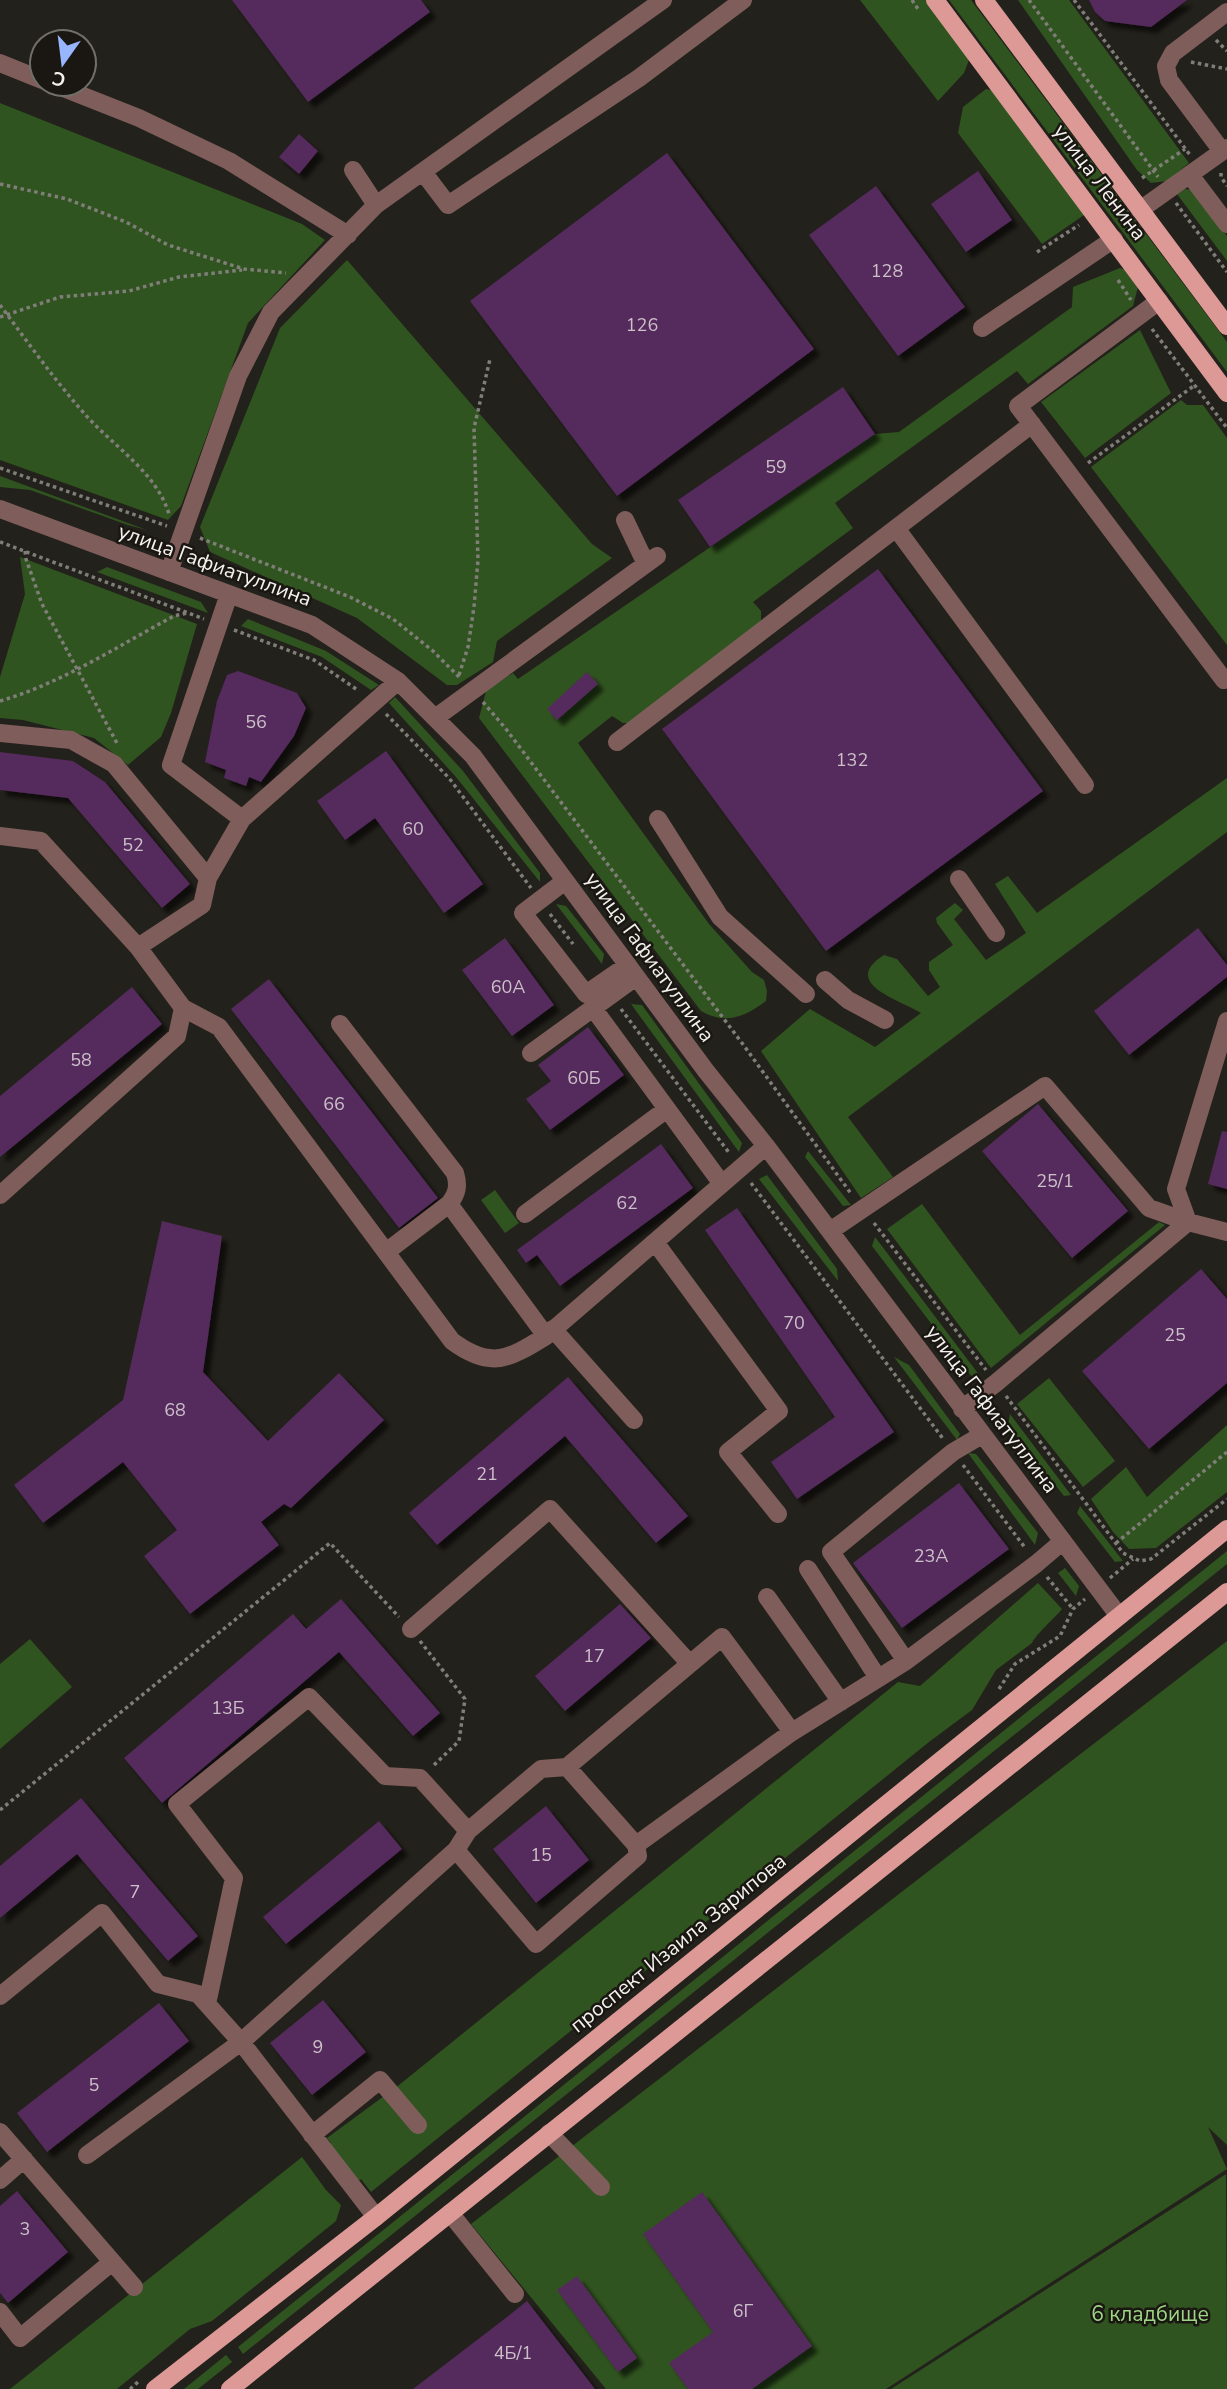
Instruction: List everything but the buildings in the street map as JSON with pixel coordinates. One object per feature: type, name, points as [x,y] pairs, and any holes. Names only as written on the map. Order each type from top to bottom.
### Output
[{"type":"main road","name":"улица Ленина","points":[[935,0],[1227,393]]},
{"type":"main road","name":"улица Ленина","points":[[984,0],[1227,326]]},
{"type":"main road","name":"проспект Изаила Зарипова","points":[[155,2389],[376,2217],[1227,1529]]},
{"type":"main road","points":[[230,2389],[1227,1592]]},
{"type":"street","points":[[169,572],[238,376],[271,312],[376,205],[663,0]]},
{"type":"street","points":[[423,172],[448,205],[639,78],[743,0]]},
{"type":"street","points":[[1140,210],[1225,149],[1169,80],[1166,65],[1168,58],[1227,12]]},
{"type":"street","points":[[0,64],[28,75]]},
{"type":"street","points":[[88,98],[139,118],[229,161],[348,235]]},
{"type":"street","points":[[353,170],[376,205]]},
{"type":"street","points":[[1194,171],[1227,224]]},
{"type":"street","points":[[982,328],[1114,239]]},
{"type":"street","points":[[1159,301],[1018,406],[1224,680],[1227,678]]},
{"type":"street","points":[[617,742],[1032,424]]},
{"type":"street","name":"улица Гафиатуллина","points":[[0,509],[312,625],[398,681],[473,757],[706,1071],[766,1146],[1119,1616]]},
{"type":"street","points":[[435,718],[651,560],[625,520]]},
{"type":"street","points":[[896,528],[1085,785]]},
{"type":"street","points":[[229,594],[171,765],[242,819]]},
{"type":"street","points":[[138,947],[202,905],[208,878],[242,819],[398,681]]},
{"type":"street","points":[[0,733],[71,740],[114,764],[208,878]]},
{"type":"street","points":[[658,819],[720,916],[806,994]]},
{"type":"street","points":[[0,836],[41,841],[138,947],[183,1008],[219,1027],[452,1341],[465,1351],[491,1359],[515,1355],[550,1332],[766,1146]]},
{"type":"street","points":[[959,879],[996,933]]},
{"type":"street","points":[[565,881],[523,914],[586,993],[632,971]]},
{"type":"street","points":[[531,1053],[593,1008],[632,971]]},
{"type":"street","points":[[825,980],[848,1000],[885,1020]]},
{"type":"street","points":[[0,1195],[177,1036],[183,1008]]},
{"type":"street","points":[[593,1008],[722,1184]]},
{"type":"street","points":[[1188,1222],[1176,1189],[1227,1021]]},
{"type":"street","points":[[340,1024],[455,1173],[458,1188],[449,1204],[386,1252]]},
{"type":"street","points":[[830,1231],[1045,1086],[1149,1208],[1227,1232]]},
{"type":"street","points":[[526,1214],[667,1109]]},
{"type":"street","points":[[449,1204],[550,1332],[635,1420]]},
{"type":"street","points":[[962,1409],[1188,1222]]},
{"type":"street","points":[[655,1242],[779,1411],[728,1452],[778,1514]]},
{"type":"street","points":[[905,1661],[831,1552],[953,1452],[982,1435]]},
{"type":"street","points":[[411,1629],[550,1508],[690,1664]]},
{"type":"street","points":[[636,1845],[792,1732],[905,1661],[1063,1541]]},
{"type":"street","points":[[808,1569],[878,1678]]},
{"type":"street","points":[[767,1597],[841,1702]]},
{"type":"street","points":[[88,2155],[241,2042],[456,1850],[468,1831],[541,1769],[567,1767],[722,1637],[792,1732]]},
{"type":"street","points":[[207,2004],[234,1878],[177,1804],[309,1697],[386,1776],[420,1778],[468,1831]]},
{"type":"street","points":[[456,1850],[536,1944],[638,1856],[636,1845],[567,1767]]},
{"type":"street","points":[[0,1996],[102,1913],[158,1984],[198,1994],[241,2042],[376,2217]]},
{"type":"street","points":[[312,2135],[380,2080],[418,2125]]},
{"type":"street","points":[[0,2132],[134,2287]]},
{"type":"street","points":[[550,2133],[601,2187]]},
{"type":"street","points":[[0,2180],[24,2159]]},
{"type":"street","points":[[450,2213],[515,2294]]},
{"type":"street","points":[[0,2312],[20,2338],[112,2262]]},
{"type":"path","points":[[1028,0],[1227,272]]},
{"type":"path","points":[[1077,2],[1185,149],[1194,171]]},
{"type":"path","points":[[1168,58],[1227,69]]},
{"type":"path","points":[[1142,178],[1185,149]]},
{"type":"path","points":[[0,184],[67,199],[127,222],[168,244],[244,269]]},
{"type":"path","points":[[1037,252],[1079,225]]},
{"type":"path","points":[[0,317],[60,297],[130,290],[179,277],[244,269],[309,274]]},
{"type":"path","points":[[0,305],[83,413],[147,475],[167,507],[174,528]]},
{"type":"path","points":[[1141,314],[1227,428]]},
{"type":"path","points":[[458,676],[470,634],[478,560],[474,428],[490,359]]},
{"type":"path","points":[[1088,463],[1195,385]]},
{"type":"path","points":[[25,551],[42,604],[128,765],[127,780]]},
{"type":"path","points":[[0,701],[28,693],[174,616],[189,613]]},
{"type":"path","points":[[1115,1543],[1227,1452]]},
{"type":"path","points":[[1133,1559],[1151,1559],[1227,1499]]},
{"type":"path","points":[[0,1810],[330,1543],[411,1629],[465,1699],[459,1741],[420,1778]]},
{"type":"green space","points":[[860,0],[927,0],[970,57],[964,73],[938,101]]},
{"type":"green space","points":[[949,0],[971,0],[1227,342],[1227,372]]},
{"type":"green space","points":[[1018,0],[1069,0],[1189,163],[1167,181],[1151,183],[1137,170]]},
{"type":"green space","points":[[986,89],[998,92],[1087,213],[1042,244],[958,133],[963,107]]},
{"type":"green space","points":[[0,103],[302,224],[325,240],[248,323],[181,506],[168,520],[0,460]]},
{"type":"green space","points":[[1185,189],[1194,190],[1227,236],[1227,261],[1177,194]]},
{"type":"green space","points":[[347,260],[592,544],[612,558],[497,641],[493,662],[457,685],[447,685],[357,618],[210,552],[200,527],[280,328]]},
{"type":"green space","points":[[1120,268],[1126,270],[1138,287],[1133,306],[1028,384],[1017,371],[835,503],[853,528],[753,602],[761,611],[761,624],[632,723],[623,723],[612,716],[578,743],[709,924],[752,972],[764,980],[766,1001],[743,1015],[718,1018],[701,1011],[479,718],[486,691],[513,673],[518,679],[875,434],[899,432],[1072,307],[1073,287]]},
{"type":"green space","points":[[1140,330],[1171,393],[1085,458],[1041,402]]},
{"type":"green space","points":[[1181,400],[1187,405],[1203,405],[1227,438],[1227,645],[1091,467]]},
{"type":"green space","points":[[0,476],[147,530],[30,490],[0,487]]},
{"type":"green space","points":[[20,557],[197,624],[171,713],[161,737],[128,765],[94,738],[23,720],[0,718],[0,677],[25,594]]},
{"type":"green space","points":[[107,567],[201,602],[208,613],[97,572]]},
{"type":"green space","points":[[248,619],[326,651],[379,685],[371,690],[322,657],[241,626]]},
{"type":"green space","points":[[395,697],[463,771],[540,873],[540,882],[456,777],[389,703]]},
{"type":"green space","points":[[1227,778],[1227,832],[848,1117],[893,1177],[861,1198],[761,1051],[810,1009],[875,1047],[921,1013],[888,996],[870,982],[868,974],[872,965],[884,955],[897,959],[928,996],[940,987],[929,970],[929,962],[953,945],[936,918],[955,903],[963,910],[954,919],[986,960],[1026,933],[995,884],[1008,876],[1037,913]]},
{"type":"green space","points":[[556,904],[566,906],[604,954],[602,964]]},
{"type":"green space","points":[[631,1004],[642,1005],[742,1143],[739,1152]]},
{"type":"green space","points":[[808,1151],[851,1205],[843,1206],[805,1157]]},
{"type":"green space","points":[[767,1175],[837,1269],[838,1281],[759,1179]]},
{"type":"green space","points":[[495,1190],[519,1223],[505,1233],[481,1200]]},
{"type":"green space","points":[[922,1204],[1020,1335],[1159,1222],[1165,1225],[991,1368],[887,1229]]},
{"type":"green space","points":[[875,1237],[983,1380],[975,1381],[872,1246]]},
{"type":"green space","points":[[894,1357],[909,1365],[960,1434],[957,1440]]},
{"type":"green space","points":[[1049,1378],[1115,1461],[1083,1487],[1017,1404]]},
{"type":"green space","points":[[1010,1414],[1071,1495],[1064,1496],[1008,1425]]},
{"type":"green space","points":[[1227,1425],[1227,1492],[1156,1548],[1129,1549],[1113,1532],[1091,1499],[1126,1467],[1147,1497]]},
{"type":"green space","points":[[968,1453],[976,1454],[1038,1533],[1035,1545]]},
{"type":"green space","points":[[1080,1506],[1123,1561],[1115,1562],[1077,1513]]},
{"type":"green space","points":[[1227,1551],[1227,1564],[243,2354],[238,2347]]},
{"type":"green space","points":[[1065,1568],[1079,1586],[1076,1596],[1058,1573]]},
{"type":"green space","points":[[1038,1583],[1062,1609],[1032,1643],[996,1670],[972,1710],[371,2192],[361,2179],[357,2182],[328,2146],[331,2143],[327,2138],[399,2085],[898,1682],[920,1686]]},
{"type":"green space","points":[[30,1639],[72,1687],[0,1749],[0,1664]]},
{"type":"green space","points":[[1227,1641],[1227,2145],[1208,2127],[1227,2169],[886,2389],[606,2389],[471,2224]]},
{"type":"green space","points":[[302,2157],[326,2190],[341,2205],[336,2221],[212,2321],[190,2329],[117,2389],[10,2389]]},
{"type":"green space","name":"6 кладбище","points":[[1226,2174],[1227,2389],[891,2389]]},
{"type":"green space","points":[[226,2355],[232,2362],[198,2389],[184,2389]]}]
